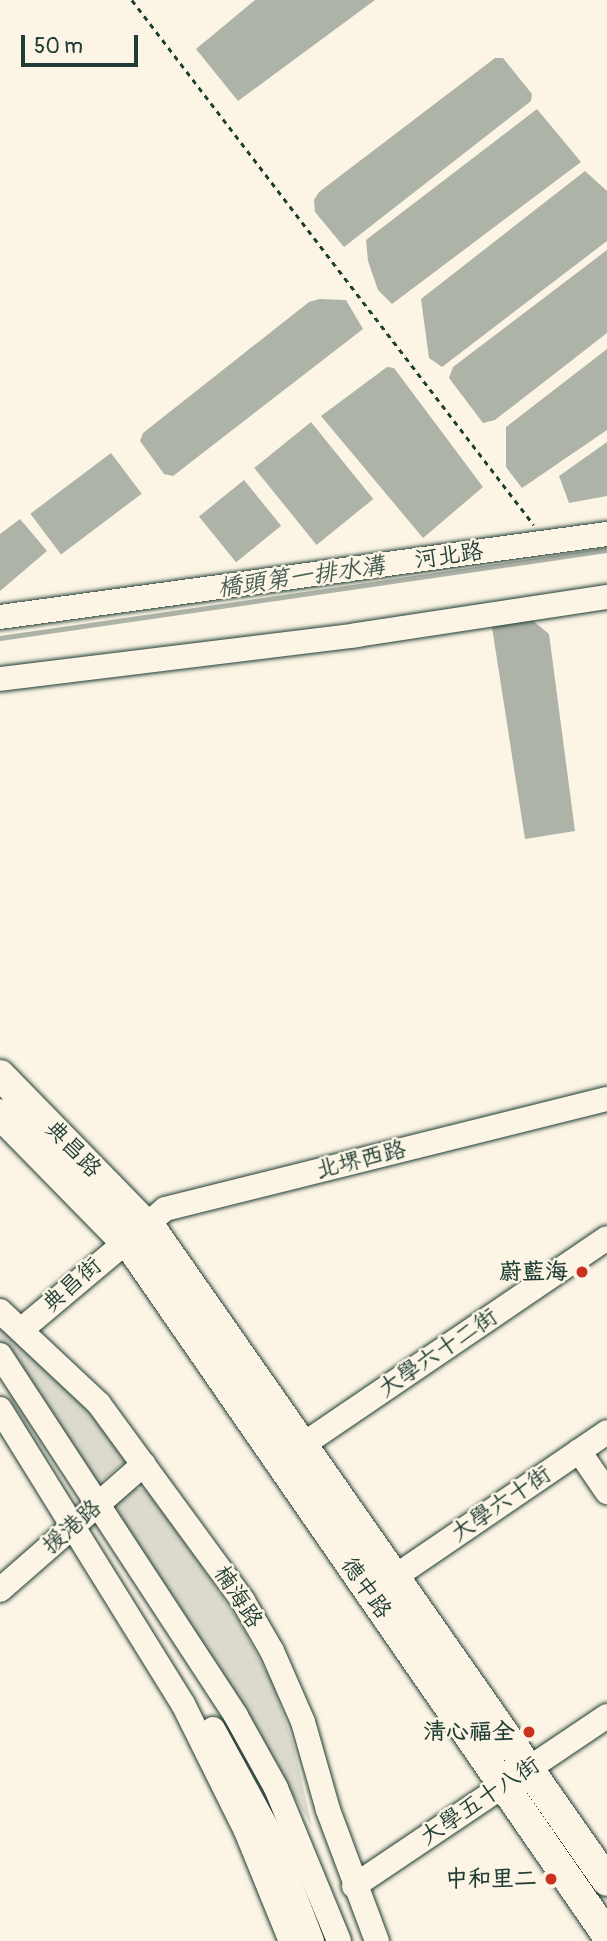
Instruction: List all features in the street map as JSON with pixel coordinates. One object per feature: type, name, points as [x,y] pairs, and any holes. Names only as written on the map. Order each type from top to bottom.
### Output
[{"type":"main road","name":"典昌路","points":[[0,1075],[135,1232]]},
{"type":"main road","name":"典昌路","points":[[0,1114],[135,1232]]},
{"type":"main road","name":"德中路","points":[[135,1232],[304,1444],[607,1881]]},
{"type":"main road","name":"德中路","points":[[135,1232],[502,1784],[607,1935]]},
{"type":"street","name":"河北路","points":[[0,617],[607,534]]},
{"type":"street","points":[[0,679],[356,635],[607,597]]},
{"type":"street","name":"北堺西路","points":[[135,1232],[165,1209],[607,1099]]},
{"type":"street","name":"典昌街","points":[[21,1330],[135,1232]]},
{"type":"street","name":"大學六十二街","points":[[304,1444],[607,1238]]},
{"type":"street","name":"楠海路","points":[[0,1311],[99,1404],[243,1601],[272,1650],[303,1722],[354,1886],[377,1941]]},
{"type":"street","points":[[0,1355],[249,1740],[303,1848],[339,1941]]},
{"type":"street","points":[[0,1409],[92,1552],[166,1657],[245,1781],[312,1941]]},
{"type":"street","name":"大學六十街","points":[[396,1576],[607,1432]]},
{"type":"street","points":[[579,1451],[607,1492]]},
{"type":"street","name":"援港路","points":[[0,1590],[144,1464]]},
{"type":"street","points":[[92,1552],[211,1757],[291,1941]]},
{"type":"street","name":"大學五十八街","points":[[354,1886],[502,1784],[607,1716]]},
{"type":"path","points":[[132,0],[547,542]]},
{"type":"shaded area","points":[[255,0],[375,0],[238,101],[196,49]]},
{"type":"shaded area","points":[[495,58],[503,58],[532,94],[531,101],[344,247],[315,212],[314,200],[319,192]]},
{"type":"shaded area","points":[[537,109],[581,162],[392,304],[378,290],[368,261],[366,240]]},
{"type":"shaded area","points":[[585,171],[607,191],[607,241],[442,367],[429,358],[421,299]]},
{"type":"shaded area","points":[[607,250],[607,333],[495,420],[483,423],[449,378],[453,367]]},
{"type":"shaded area","points":[[320,299],[346,300],[363,329],[173,476],[164,474],[140,441],[143,433],[309,302]]},
{"type":"shaded area","points":[[607,349],[607,430],[522,488],[506,467],[506,427]]},
{"type":"shaded area","points":[[387,367],[394,368],[483,487],[423,538],[321,416]]},
{"type":"shaded area","points":[[311,422],[373,499],[317,545],[254,468]]},
{"type":"shaded area","points":[[607,442],[607,496],[569,503],[559,476]]},
{"type":"shaded area","points":[[111,453],[142,494],[61,555],[30,514]]},
{"type":"shaded area","points":[[244,480],[281,526],[236,562],[199,517]]},
{"type":"shaded area","points":[[20,519],[47,551],[0,591],[0,534]]},
{"type":"shaded area","points":[[526,615],[549,634],[575,831],[525,839],[491,621]]},
{"type":"shaded area","points":[[0,1320],[70,1384],[126,1461],[96,1485],[0,1340]]},
{"type":"shaded area","points":[[133,1488],[149,1490],[238,1620],[272,1682],[293,1743],[312,1826],[111,1502]]},
{"type":"waterway","name":"橋頭第一排水溝","points":[[0,638],[607,550]]},
{"type":"place","name":"蔚藍海","points":[[582,1272]]},
{"type":"place","name":"清心福全","points":[[529,1732]]},
{"type":"place","name":"中和里二","points":[[551,1879]]}]
